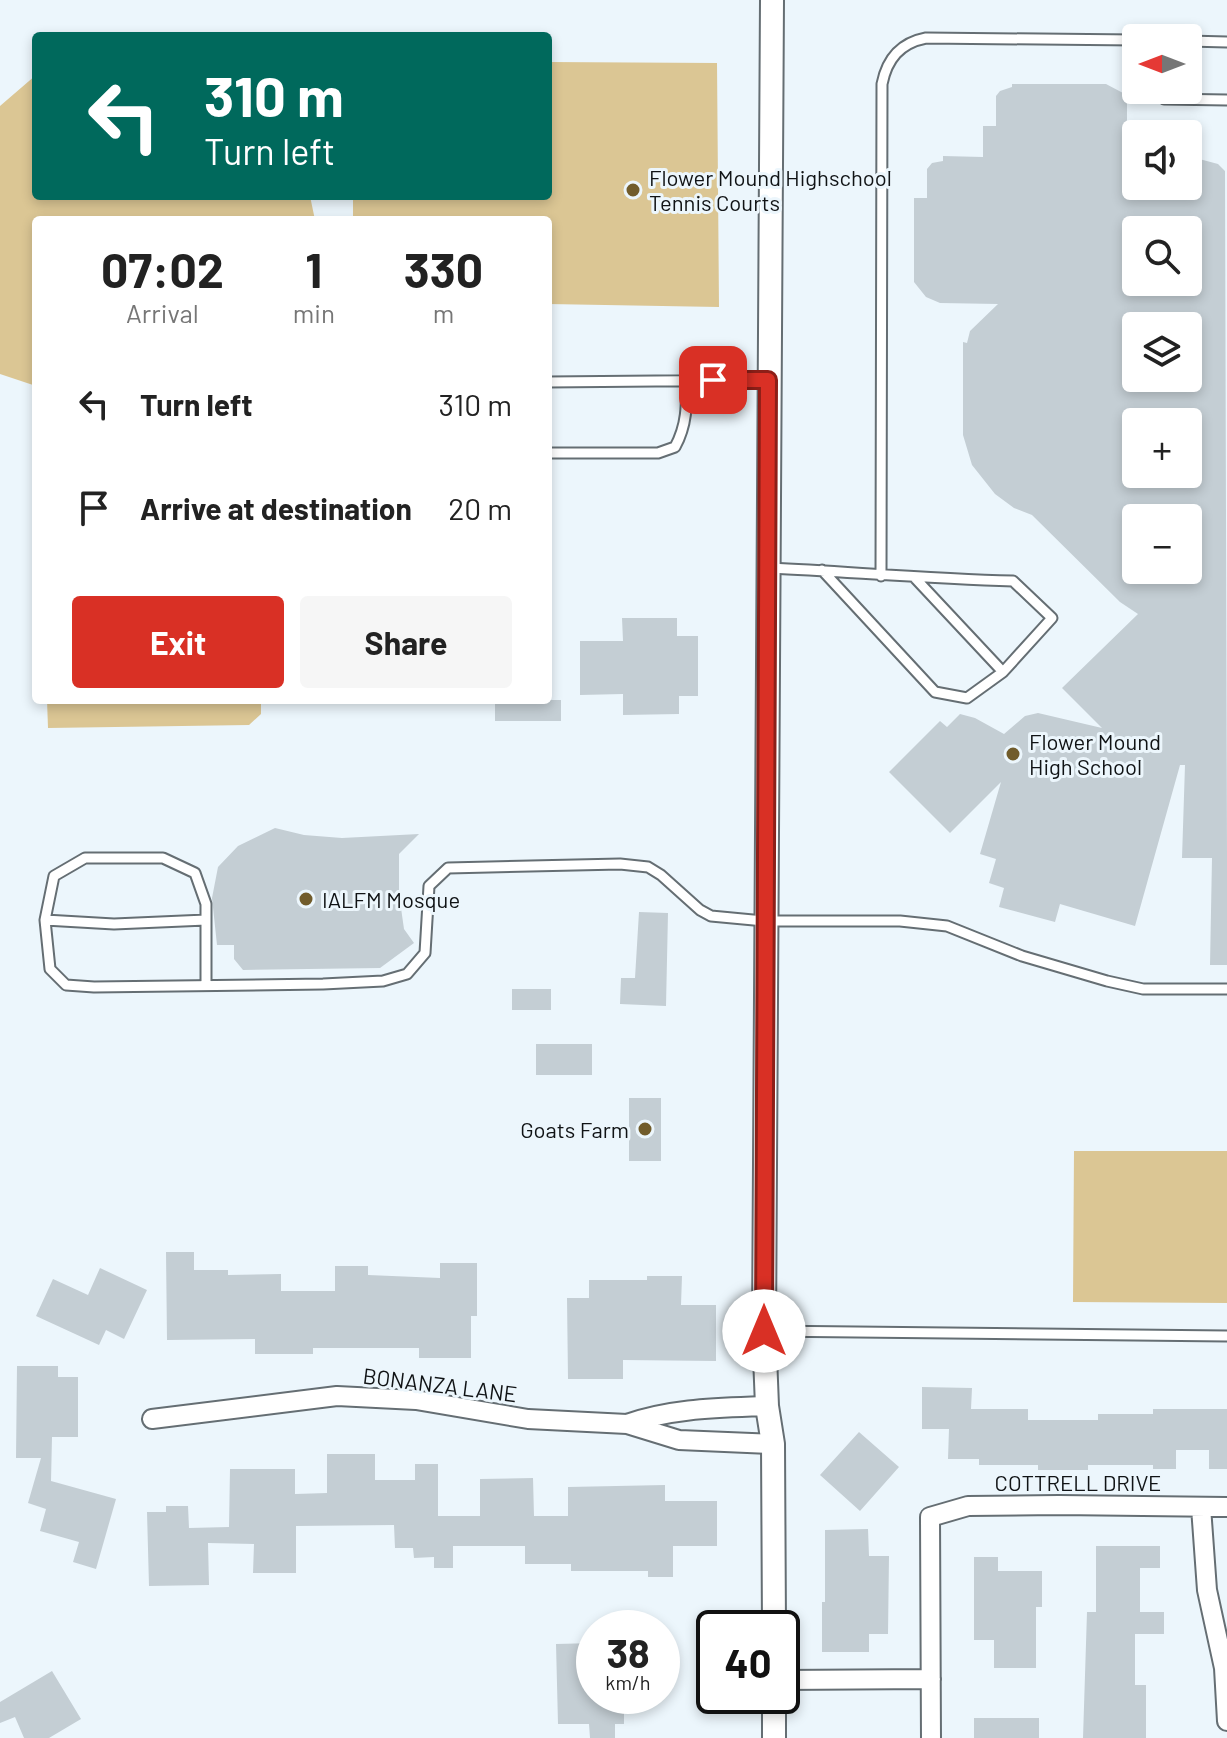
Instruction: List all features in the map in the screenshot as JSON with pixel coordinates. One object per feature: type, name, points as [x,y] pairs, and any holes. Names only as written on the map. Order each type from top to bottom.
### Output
[{"type":"street","points":[[772,0],[764,1331],[767,1406],[773,1444],[774,1610]]},
{"type":"street","name":"BONANZA LANE","points":[[152,1419],[337,1396],[416,1400],[528,1419],[627,1424],[679,1440],[773,1444]]},
{"type":"street","name":"BONANZA LANE","points":[[627,1424],[680,1410],[767,1406]]},
{"type":"street","name":"COTTRELL DRIVE","points":[[931,1679],[930,1517],[968,1506],[1227,1507]]},
{"type":"street","points":[[1201,1507],[1207,1590],[1224,1668],[1227,1721]]},
{"type":"street","points":[[800,1680],[931,1679],[931,1738]]},
{"type":"street","points":[[774,1714],[774,1738]]},
{"type":"lane","points":[[881,576],[882,84],[885,69],[902,48],[926,38],[1122,40]]},
{"type":"lane","points":[[1202,41],[1227,42]]},
{"type":"lane","points":[[1202,100],[1227,100]]},
{"type":"lane","points":[[552,453],[658,453],[675,447],[684,431],[686,380]]},
{"type":"lane","points":[[552,382],[768,380]]},
{"type":"lane","points":[[767,568],[822,570],[915,578],[1013,581],[1052,618],[1003,672],[967,698],[935,692],[822,570]]},
{"type":"lane","points":[[915,578],[1003,672]]},
{"type":"lane","points":[[206,984],[206,904],[195,873],[163,858],[85,858],[54,876],[45,920],[50,969],[66,985],[94,987],[383,981],[407,974],[425,953],[429,886],[448,868],[620,864],[648,867],[711,916],[765,921],[900,921],[947,926],[1022,956],[1107,981],[1143,989],[1227,989]]},
{"type":"lane","points":[[45,920],[114,924],[206,920]]},
{"type":"lane","points":[[764,1331],[1227,1336]]},
{"type":"shaded area","name":"Flower Mound Highschool Tennis Courts","points":[[552,62],[717,63],[719,307],[552,304],[552,216],[353,216],[353,200],[552,200]]},
{"type":"shaded area","points":[[32,78],[32,200],[311,200],[314,216],[32,216],[32,385],[0,374],[0,106]]},
{"type":"shaded area","points":[[47,704],[261,704],[261,714],[249,725],[48,728]]},
{"type":"shaded area","points":[[1074,1151],[1227,1151],[1227,1303],[1073,1302]]},
{"type":"building","name":"Flower Mound High School","points":[[1012,84],[1106,84],[1122,92],[1122,104],[1127,104],[1127,120],[1122,120],[1122,200],[1202,200],[1202,160],[1218,164],[1225,171],[1227,858],[1182,858],[1185,765],[1180,765],[1135,926],[1060,904],[1055,922],[999,907],[1004,888],[989,883],[996,859],[980,854],[1001,782],[950,833],[889,772],[940,721],[947,727],[960,714],[975,718],[1004,734],[1025,716],[1038,713],[1102,728],[1062,688],[1138,614],[1120,602],[1032,515],[1014,508],[995,494],[972,465],[963,435],[963,342],[967,343],[970,331],[998,304],[940,303],[926,297],[914,282],[914,198],[927,198],[927,169],[932,163],[943,161],[943,156],[983,157],[983,126],[996,126],[996,96],[1012,87]]},
{"type":"building","points":[[622,618],[677,618],[677,636],[698,636],[698,696],[679,696],[679,714],[623,715],[623,694],[580,695],[580,641],[623,641]]},
{"type":"building","points":[[552,700],[561,700],[561,721],[495,721],[495,704],[552,704]]},
{"type":"building","name":"IALFM Mosque","points":[[275,828],[304,835],[342,838],[419,834],[399,854],[399,894],[404,929],[414,943],[380,968],[243,970],[234,959],[234,945],[217,945],[212,898],[218,867],[238,846]]},
{"type":"building","points":[[1212,858],[1227,858],[1227,965],[1210,965]]},
{"type":"building","points":[[639,912],[668,913],[666,1006],[620,1004],[621,978],[635,978]]},
{"type":"building","points":[[512,989],[551,989],[551,1010],[512,1010]]},
{"type":"building","points":[[536,1044],[592,1044],[592,1075],[536,1075]]},
{"type":"building","name":"Goats Farm","points":[[629,1098],[661,1098],[661,1161],[629,1161]]},
{"type":"building","points":[[166,1252],[194,1252],[194,1270],[228,1270],[228,1275],[281,1274],[281,1291],[335,1291],[335,1266],[368,1266],[368,1275],[440,1278],[440,1263],[477,1263],[477,1316],[471,1316],[471,1358],[419,1358],[419,1348],[313,1348],[313,1354],[255,1354],[255,1339],[167,1340]]},
{"type":"building","points":[[100,1268],[147,1290],[124,1339],[106,1330],[99,1345],[36,1316],[53,1279],[88,1295]]},
{"type":"building","points":[[647,1276],[682,1276],[681,1305],[716,1305],[716,1361],[623,1360],[623,1379],[568,1379],[567,1298],[589,1298],[589,1280],[647,1280]]},
{"type":"building","points":[[17,1366],[58,1366],[58,1377],[78,1377],[78,1437],[52,1437],[51,1481],[116,1499],[96,1569],[73,1562],[79,1542],[40,1531],[46,1509],[28,1503],[41,1458],[16,1458]]},
{"type":"building","points":[[922,1387],[972,1388],[971,1409],[1028,1409],[1028,1420],[1098,1420],[1098,1414],[1153,1414],[1153,1409],[1227,1409],[1227,1469],[1209,1469],[1209,1450],[1176,1450],[1176,1469],[1153,1469],[1153,1465],[1088,1465],[1088,1470],[1038,1470],[1038,1465],[979,1465],[979,1459],[948,1459],[949,1429],[922,1429]]},
{"type":"building","points":[[859,1432],[899,1467],[860,1511],[820,1475]]},
{"type":"building","points":[[327,1454],[375,1454],[375,1480],[415,1480],[415,1464],[438,1464],[438,1516],[480,1516],[480,1479],[533,1478],[534,1516],[568,1516],[568,1487],[665,1485],[665,1501],[717,1501],[717,1546],[673,1546],[673,1577],[648,1577],[648,1571],[571,1571],[571,1564],[525,1564],[525,1546],[453,1546],[453,1568],[434,1568],[434,1557],[414,1558],[413,1548],[395,1548],[394,1525],[296,1526],[296,1573],[253,1573],[254,1544],[208,1543],[209,1585],[149,1586],[147,1512],[166,1512],[166,1506],[188,1506],[189,1528],[229,1527],[230,1469],[295,1469],[295,1494],[327,1493]]},
{"type":"building","points":[[868,1529],[869,1556],[889,1556],[888,1634],[869,1634],[869,1652],[822,1652],[825,1530]]},
{"type":"building","points":[[1096,1546],[1160,1546],[1160,1568],[1140,1568],[1140,1612],[1164,1612],[1164,1634],[1135,1634],[1135,1685],[1146,1685],[1146,1738],[1083,1738],[1087,1612],[1096,1612]]},
{"type":"building","points":[[974,1557],[998,1557],[998,1571],[1042,1571],[1042,1607],[1036,1607],[1036,1668],[994,1668],[994,1640],[974,1640]]},
{"type":"building","points":[[576,1643],[576,1714],[624,1714],[624,1724],[615,1724],[615,1738],[590,1738],[589,1724],[558,1724],[556,1644]]},
{"type":"building","points":[[52,1671],[81,1719],[49,1738],[24,1738],[15,1717],[0,1723],[0,1702]]},
{"type":"building","points":[[974,1718],[1039,1718],[1039,1738],[974,1738]]},
{"type":"place","name":"Flower Mound Highschool Tennis Courts","points":[[633,190]]},
{"type":"place","name":"Flower Mound High School","points":[[1013,754]]},
{"type":"place","name":"IALFM Mosque","points":[[306,899]]},
{"type":"place","name":"Goats Farm","points":[[645,1129]]},
{"type":"route","points":[[713,380],[768,380],[764,1331]]}]
